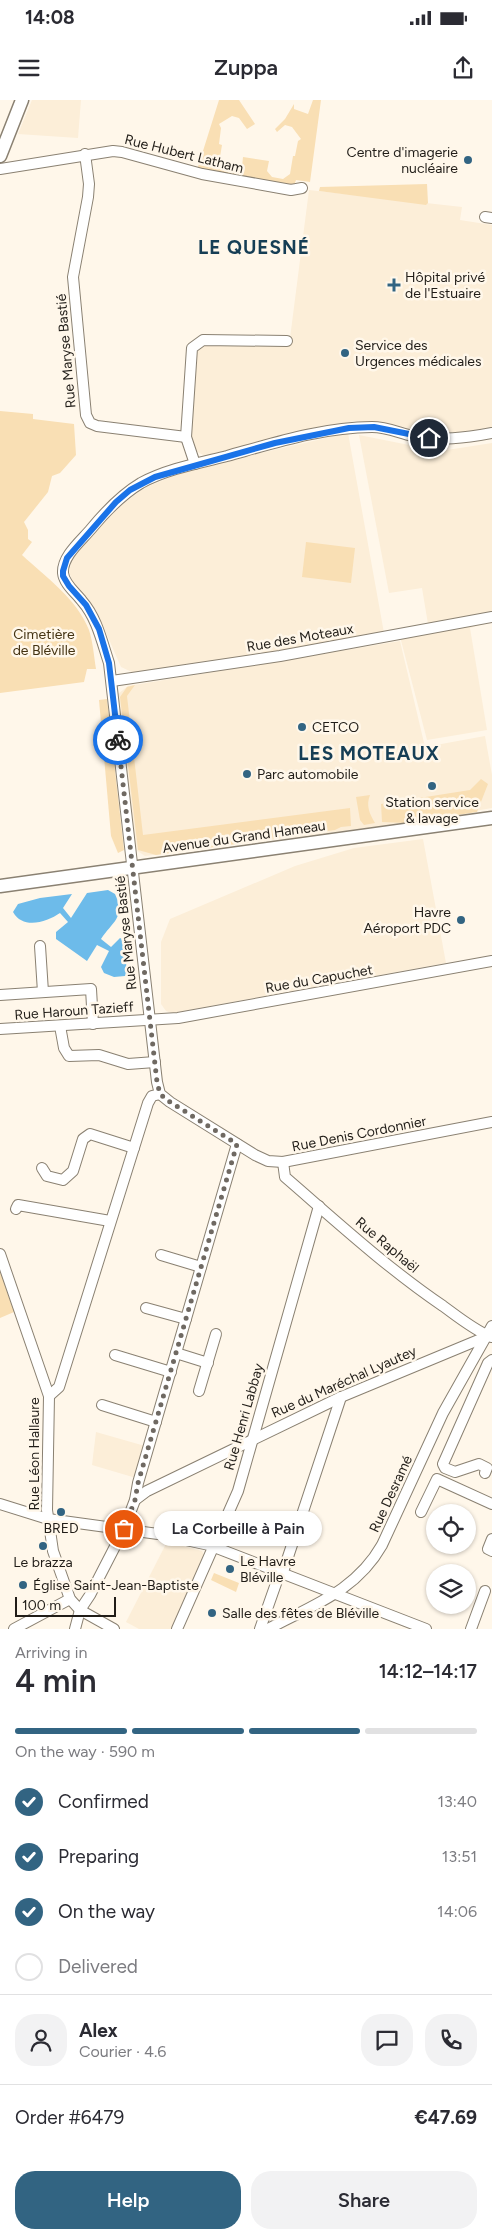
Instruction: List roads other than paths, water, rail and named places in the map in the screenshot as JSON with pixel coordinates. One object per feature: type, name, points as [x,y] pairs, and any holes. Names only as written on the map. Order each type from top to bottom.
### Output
[{"type":"main road","points":[[0,156],[22,100]]},
{"type":"main road","name":"Avenue du Grand Hameau","points":[[0,886],[492,818]]},
{"type":"street","name":"Rue Hubert Latham","points":[[0,169],[86,154],[122,152],[202,174],[291,190],[302,188]]},
{"type":"street","name":"Rue Maryse Bastié","points":[[86,154],[89,184],[88,196],[73,277],[86,415],[90,422],[97,426],[186,437]]},
{"type":"street","points":[[195,464],[186,437],[192,348],[203,340],[286,341]]},
{"type":"street","name":"Rue Maryse Bastié","points":[[160,1094],[126,868],[112,681],[99,629],[86,605],[63,576],[67,558],[94,525],[130,490],[155,477],[195,464],[275,443],[349,428],[374,427],[423,437],[448,439],[492,433]]},
{"type":"street","name":"Rue des Moteaux","points":[[112,681],[280,656],[492,617]]},
{"type":"street","points":[[40,946],[43,992]]},
{"type":"street","name":"Rue du Capuchet","points":[[150,1020],[178,1018],[492,961]]},
{"type":"street","points":[[0,995],[91,989],[93,1024]]},
{"type":"street","name":"Rue Haroun Tazieff","points":[[0,1029],[150,1020]]},
{"type":"street","points":[[60,1026],[64,1048],[69,1056],[100,1055],[128,1064],[155,1062]]},
{"type":"street","points":[[49,1396],[59,1387],[148,1103],[152,1096],[160,1094]]},
{"type":"street","name":"Rue Denis Cordonnier","points":[[160,1094],[237,1144],[268,1161],[283,1162],[492,1122]]},
{"type":"street","points":[[42,1168],[47,1176],[63,1180],[73,1171],[83,1138],[90,1134],[134,1148]]},
{"type":"street","points":[[75,1629],[80,1610],[90,1595],[124,1529],[135,1500],[237,1144]]},
{"type":"street","name":"Rue Raphaël","points":[[283,1162],[285,1177],[423,1293],[491,1333]]},
{"type":"street","points":[[16,1209],[18,1205],[110,1221]]},
{"type":"street","name":"Rue Henri Labbay","points":[[177,1629],[238,1491],[319,1206]]},
{"type":"street","name":"Rue Léon Hallaure","points":[[0,1254],[49,1396],[48,1519],[53,1551],[70,1599]]},
{"type":"street","points":[[161,1255],[201,1267]]},
{"type":"street","points":[[146,1308],[186,1319]]},
{"type":"street","name":"Rue du Maréchal Lyautey","points":[[135,1500],[147,1491],[252,1438],[341,1397],[491,1333]]},
{"type":"street","name":"Rue Desramé","points":[[268,1629],[336,1594],[363,1573],[378,1554],[442,1413],[491,1333]]},
{"type":"street","points":[[199,1391],[216,1334]]},
{"type":"street","points":[[176,1353],[208,1362]]},
{"type":"street","points":[[115,1355],[171,1372]]},
{"type":"street","points":[[485,1473],[487,1468],[479,1464],[455,1472],[445,1468],[443,1464],[488,1363],[486,1359]]},
{"type":"street","points":[[260,1629],[279,1575],[283,1572],[341,1397]]},
{"type":"street","points":[[102,1405],[156,1422]]},
{"type":"street","points":[[421,1512],[439,1477],[492,1504]]},
{"type":"street","points":[[0,1504],[48,1519],[184,1538],[213,1546],[426,1629]]},
{"type":"street","points":[[492,1539],[488,1549],[492,1551]]},
{"type":"street","points":[[470,1629],[485,1590]]},
{"type":"street","points":[[14,1629],[70,1599],[80,1610],[114,1629]]},
{"type":"water","points":[[108,890],[115,894],[119,909],[113,924],[101,939],[111,947],[120,938],[124,940],[127,973],[125,976],[114,977],[104,973],[101,967],[109,951],[97,945],[87,961],[56,939],[56,932],[68,922],[60,913],[49,919],[29,923],[17,918],[13,912],[18,904],[40,898],[72,894],[63,908],[71,918],[87,893]]},
{"type":"place","name":"Centre d'imagerie nucléaire","points":[[468,160]]},
{"type":"place","name":"Hôpital privé de l'Estuaire","points":[[394,285]]},
{"type":"place","name":"Service des Urgences médicales","points":[[345,353]]},
{"type":"place","name":"CETCO","points":[[302,727]]},
{"type":"place","name":"Parc automobile","points":[[247,774]]},
{"type":"place","name":"Station service & lavage","points":[[432,786]]},
{"type":"place","name":"Havre Aéroport PDC","points":[[461,920]]},
{"type":"place","name":"BRED","points":[[61,1512]]},
{"type":"place","name":"La Corbeille à Pain","points":[[124,1529]]},
{"type":"place","name":"Le brazza","points":[[43,1546]]},
{"type":"place","name":"Le Havre Bléville","points":[[230,1569]]},
{"type":"place","name":"Église Saint-Jean-Baptiste","points":[[23,1585]]},
{"type":"place","name":"Salle des fêtes de Bléville","points":[[212,1613]]},
{"type":"district","name":"LE QUESNÉ","points":[[254,247]]},
{"type":"district","name":"LES MOTEAUX","points":[[369,753]]},
{"type":"park label","name":"Cimetière de Bléville","points":[[44,642]]}]
